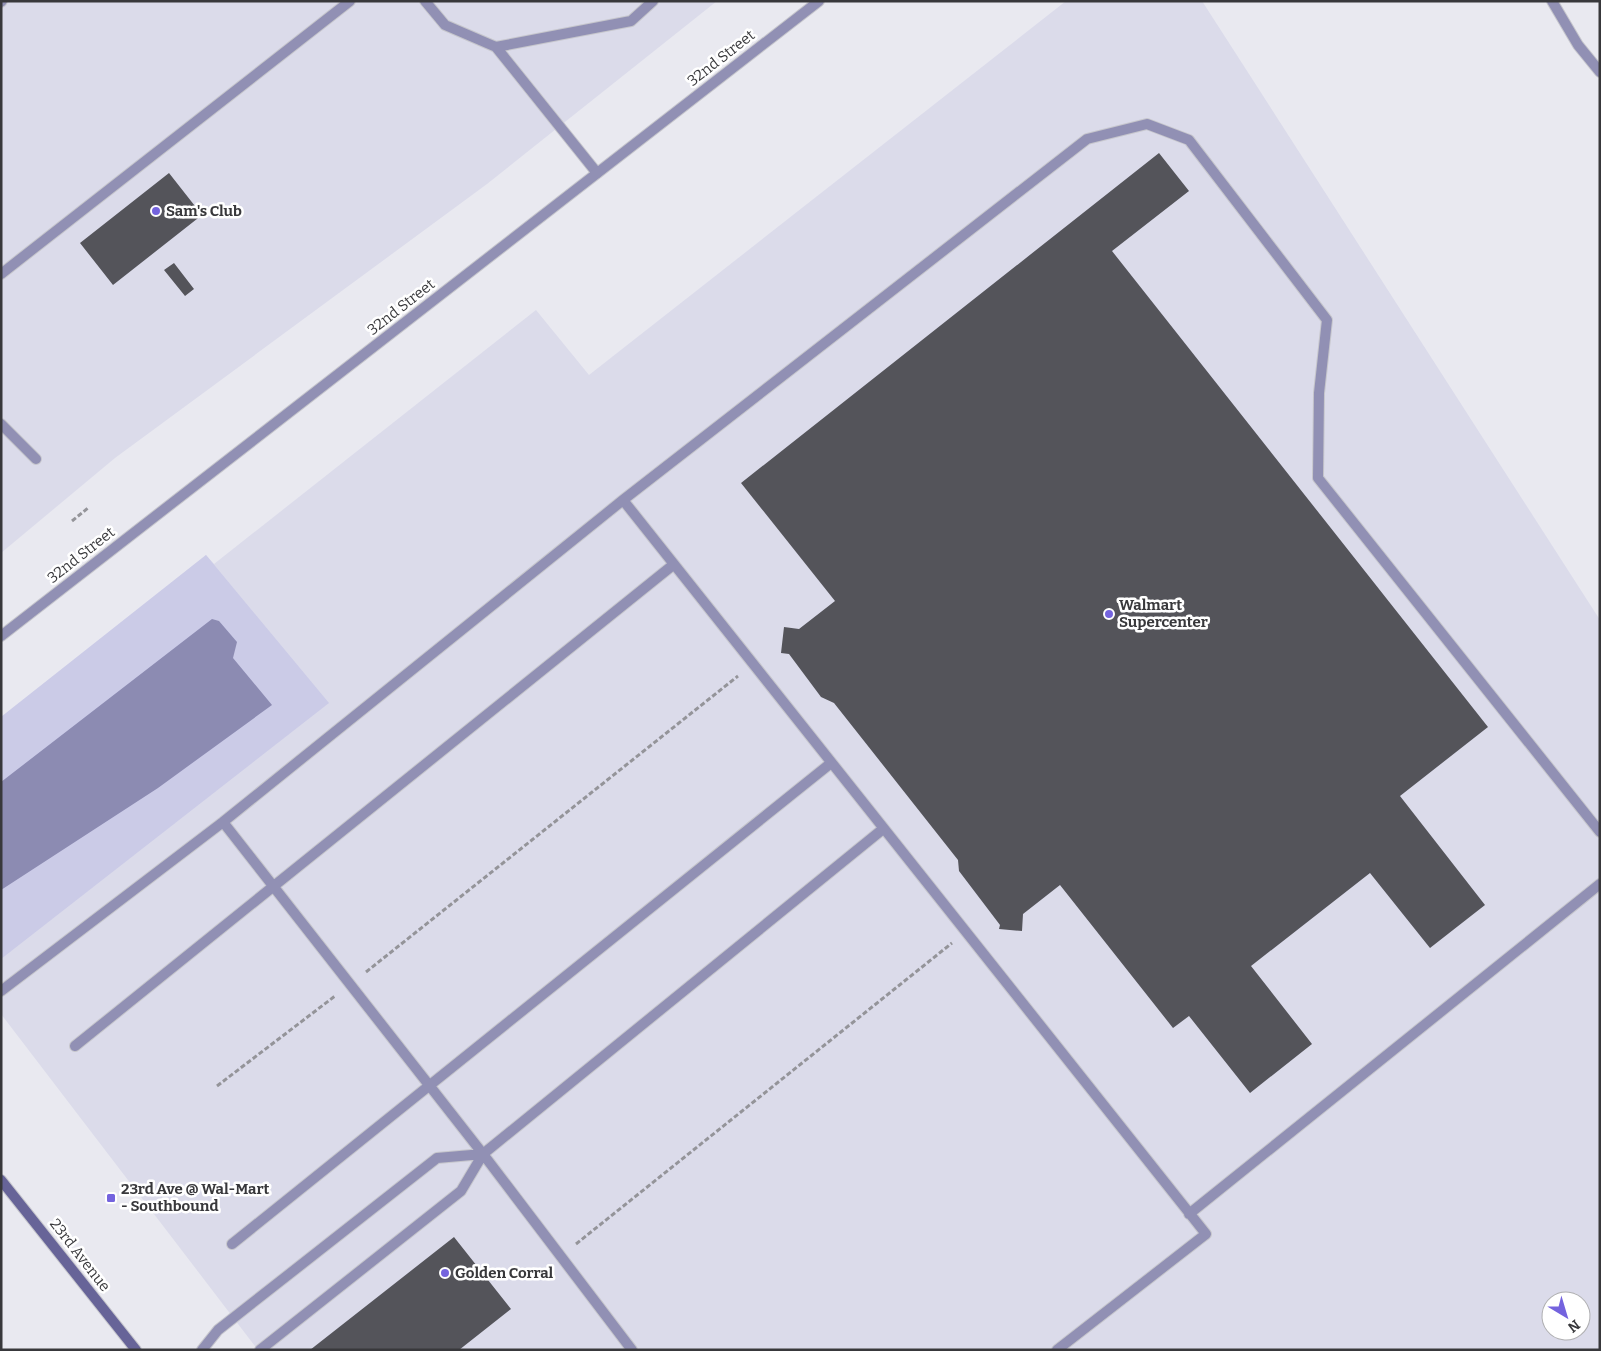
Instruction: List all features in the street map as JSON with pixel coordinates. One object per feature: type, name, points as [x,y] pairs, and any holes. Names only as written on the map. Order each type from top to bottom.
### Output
[{"type":"main road","name":"23rd Avenue","points":[[1,1180],[136,1350]]},
{"type":"street","points":[[1,274],[350,1]]},
{"type":"street","points":[[425,1],[445,25],[496,46],[597,173]]},
{"type":"street","points":[[496,46],[631,21],[653,1]]},
{"type":"street","name":"32nd Street","points":[[1,636],[819,1]]},
{"type":"street","points":[[1552,1],[1578,45],[1600,72]]},
{"type":"street","points":[[1,991],[223,822],[623,500],[1087,139],[1147,124],[1189,140],[1327,320],[1318,393],[1318,478],[1600,832]]},
{"type":"street","points":[[1,424],[36,459]]},
{"type":"street","points":[[623,500],[1206,1234],[1057,1350]]},
{"type":"street","points":[[75,1046],[673,565]]},
{"type":"street","points":[[232,1244],[831,763]]},
{"type":"street","points":[[223,822],[483,1154],[632,1350]]},
{"type":"street","points":[[260,1350],[460,1191],[483,1154],[883,828]]},
{"type":"street","points":[[1189,1214],[1600,884]]},
{"type":"street","points":[[202,1350],[218,1330],[437,1158],[483,1154]]},
{"type":"path","points":[[72,521],[88,508]]},
{"type":"path","points":[[217,1086],[350,985],[752,664]]},
{"type":"path","points":[[575,1244],[966,932]]},
{"type":"shaded area","points":[[1,1],[717,1],[487,184],[115,458],[1,553]]},
{"type":"shaded area","points":[[1066,1],[1202,1],[1600,620],[1600,1350],[258,1350],[1,1014],[1,717],[206,555],[214,564],[536,310],[589,375]]},
{"type":"shaded area","points":[[206,555],[329,703],[1,959],[1,717]]},
{"type":"shaded area","points":[[212,619],[219,621],[237,642],[233,658],[272,705],[158,788],[1,890],[1,782]]},
{"type":"building","name":"Walmart Supercenter","points":[[1159,153],[1189,191],[1112,251],[1488,727],[1400,796],[1485,905],[1430,948],[1370,873],[1251,966],[1312,1044],[1250,1093],[1189,1016],[1173,1028],[1060,885],[1023,914],[1022,931],[999,929],[1000,925],[959,871],[958,860],[834,703],[821,697],[789,654],[781,653],[784,627],[799,629],[835,601],[741,483]]},
{"type":"building","points":[[169,173],[202,215],[113,285],[80,243]]},
{"type":"building","points":[[174,263],[194,289],[185,296],[164,270]]},
{"type":"building","name":"Golden Corral","points":[[454,1237],[511,1309],[459,1350],[310,1350]]},
{"type":"place","name":"Sam's Club","points":[[156,211]]},
{"type":"place","name":"Walmart Supercenter","points":[[1109,614]]},
{"type":"place","name":"23rd Ave @ Wal-Mart - Southbound","points":[[111,1198]]},
{"type":"place","name":"Golden Corral","points":[[445,1273]]}]
